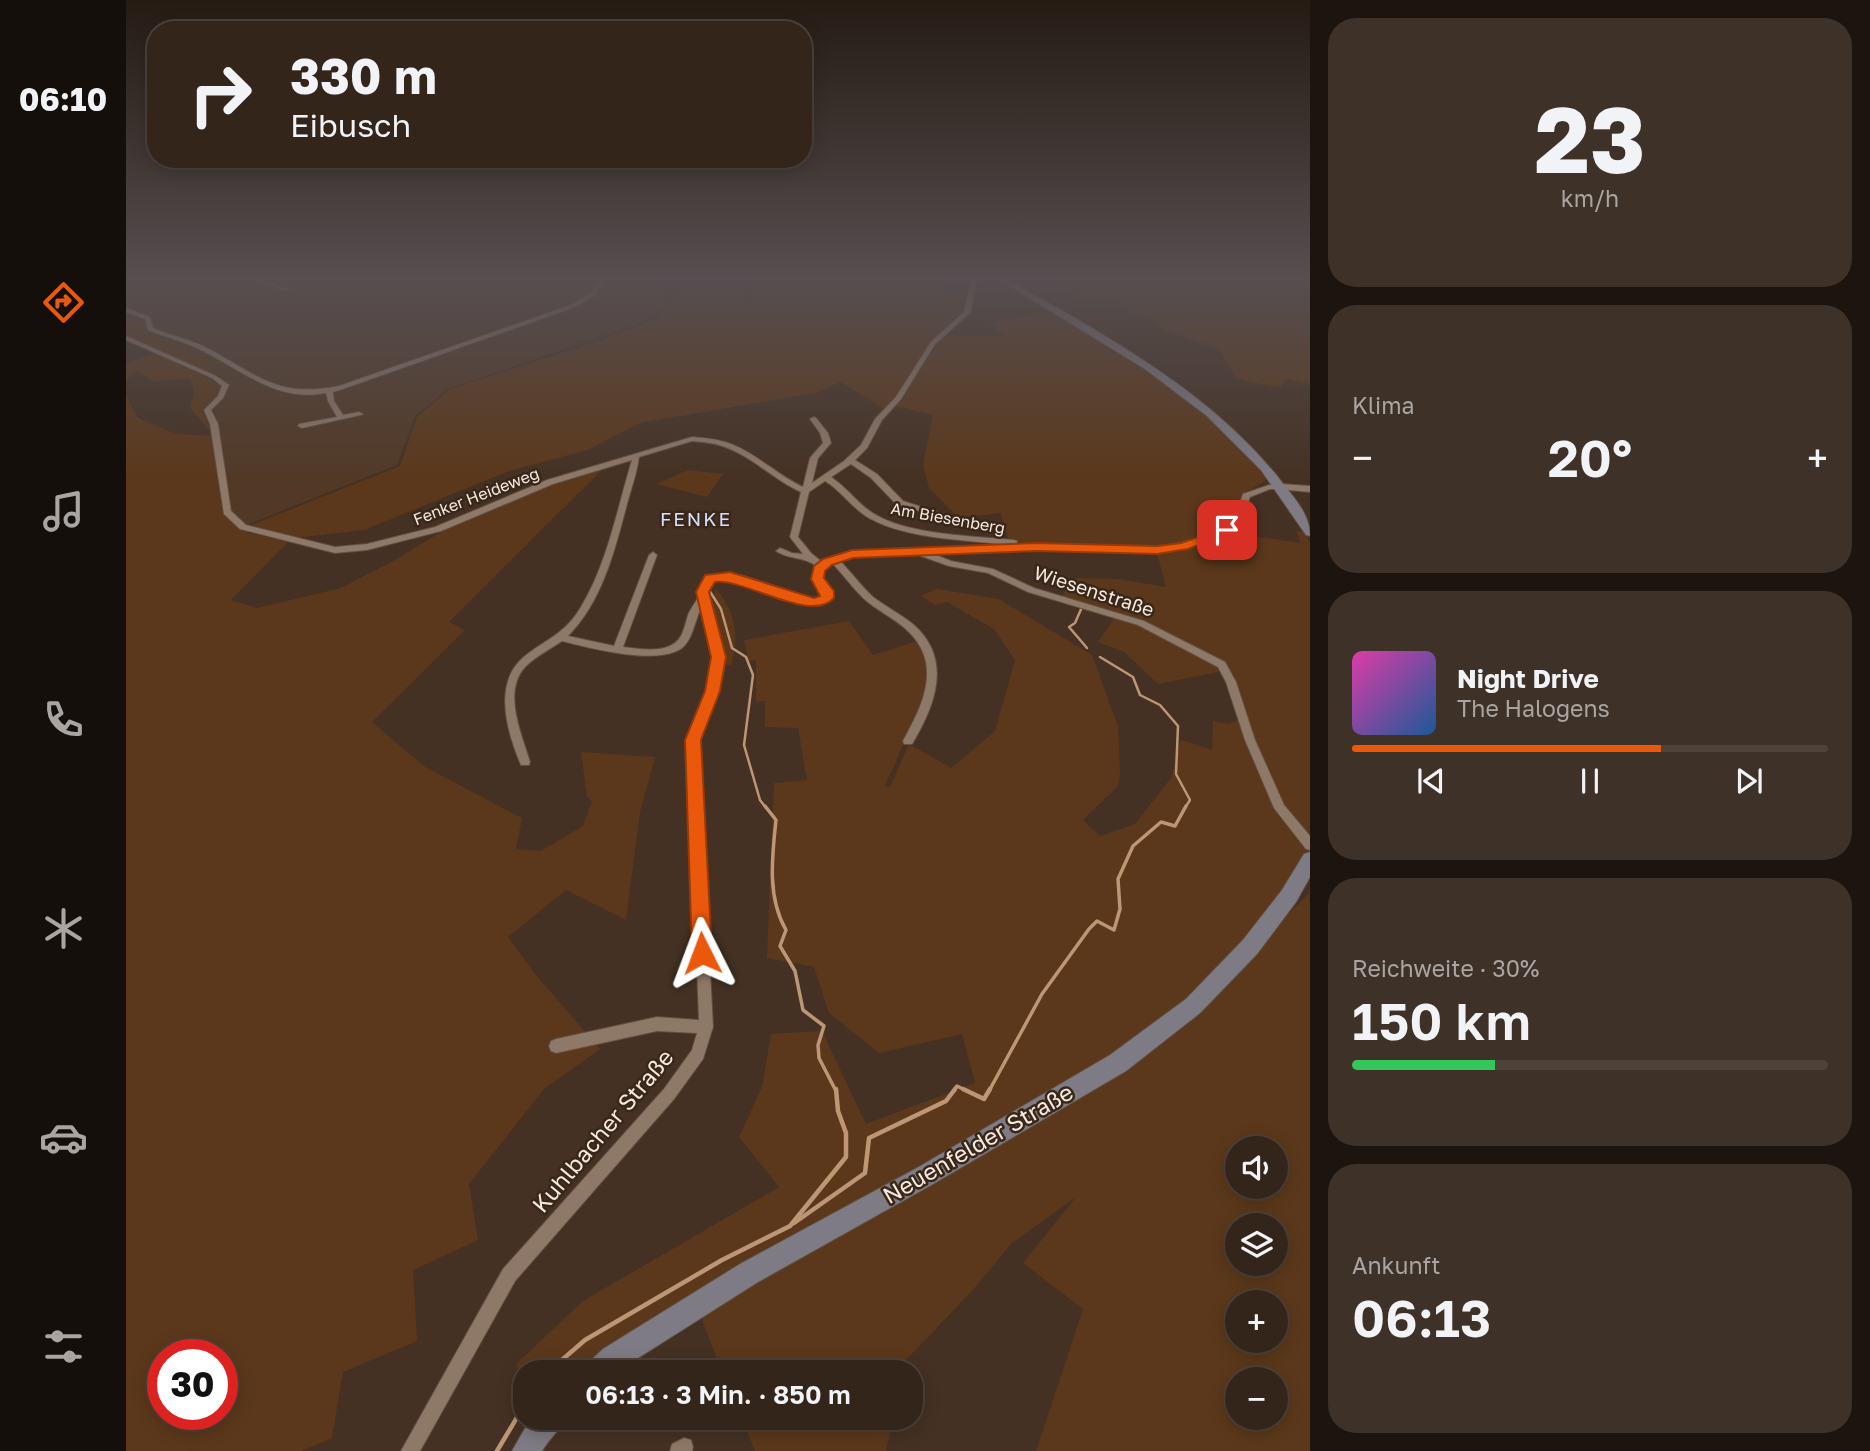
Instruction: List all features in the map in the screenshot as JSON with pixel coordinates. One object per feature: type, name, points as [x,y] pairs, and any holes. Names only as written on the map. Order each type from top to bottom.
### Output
[{"type":"main road","points":[[1113,345],[1163,374],[1231,431],[1281,487],[1310,532]]},
{"type":"main road","name":"Neuenfelder Straße","points":[[610,1360],[749,1273],[925,1177],[1118,1063],[1193,1006],[1250,947],[1289,896],[1310,860]]},
{"type":"main road","points":[[526,1451],[539,1430]]},
{"type":"street","name":"Fenker Heideweg","points":[[141,345],[226,385],[221,397],[207,410],[214,424],[227,512],[243,527],[323,549],[367,547],[438,528],[551,482],[636,458],[674,444],[705,439],[743,451],[805,491]]},
{"type":"street","points":[[191,345],[274,389],[291,393],[329,391],[462,345]]},
{"type":"street","points":[[805,491],[850,460],[864,446],[879,419],[899,398],[932,345]]},
{"type":"street","points":[[329,391],[331,401],[341,418]]},
{"type":"street","points":[[302,426],[359,414]]},
{"type":"street","points":[[814,419],[824,433],[827,443],[814,458],[794,537],[810,557],[822,566]]},
{"type":"street","points":[[525,762],[512,716],[512,681],[528,660],[561,638],[573,626],[604,570],[636,458]]},
{"type":"street","points":[[850,460],[874,476],[900,503],[946,516]]},
{"type":"street","name":"Am Biesenberg","points":[[826,478],[846,489],[863,509],[879,520],[934,533],[1037,547]]},
{"type":"street","points":[[561,638],[654,653],[677,648],[685,637],[695,607],[704,600],[702,592],[706,582],[714,576],[723,575],[808,603],[823,601],[827,598],[827,591],[816,574],[822,566],[852,554],[1037,547],[1157,550],[1184,547],[1227,530],[1239,518],[1246,496],[1269,487],[1310,489]]},
{"type":"street","points":[[780,551],[791,556],[810,557]]},
{"type":"street","name":"Wiesenstraße","points":[[918,552],[949,563],[990,571],[1031,590],[1141,624],[1222,665],[1231,682],[1250,740],[1280,808],[1310,845]]},
{"type":"street","points":[[618,648],[653,555]]},
{"type":"street","points":[[834,560],[864,594],[916,632],[925,648],[934,680],[921,721],[908,741]]},
{"type":"street","name":"Kuhlbacher Straße","points":[[410,1451],[509,1276],[668,1094],[698,1054],[706,1027],[693,740],[713,691],[718,657],[704,600]]},
{"type":"street","points":[[556,1046],[657,1024],[706,1027]]},
{"type":"shaded area","points":[[145,345],[577,345],[448,389],[415,416],[397,465],[244,526],[228,512],[225,473],[214,406],[225,396],[230,384]]},
{"type":"shaded area","points":[[146,345],[180,345],[194,351],[188,355],[192,357],[200,353],[207,356],[211,373]]},
{"type":"shaded area","points":[[588,345],[931,345],[898,396],[885,409],[840,382],[816,393],[640,423],[588,450],[509,471],[364,530],[295,538],[251,525],[400,466],[417,417],[450,389]]},
{"type":"shaded area","points":[[935,345],[1108,345],[1199,404],[1266,475],[1265,481],[1242,495],[1238,516],[1224,530],[1199,540],[1131,548],[1009,541],[1001,513],[958,518],[929,488],[923,465],[933,415],[895,406]]},
{"type":"shaded area","points":[[1207,345],[1310,345],[1310,384],[1286,379],[1281,388],[1237,379],[1219,349]]},
{"type":"shaded area","points":[[155,353],[222,385],[219,394],[202,410],[211,432],[190,408],[194,392],[190,379],[152,381],[137,371],[126,380],[126,363]]},
{"type":"shaded area","points":[[126,396],[138,418],[176,434],[212,436],[221,473],[224,513],[248,533],[288,542],[231,600],[257,608],[341,588],[395,560],[459,521],[539,488],[606,466],[449,622],[465,630],[372,722],[425,767],[522,818],[516,849],[541,851],[583,826],[592,802],[587,796],[581,752],[655,757],[640,812],[626,920],[566,890],[508,937],[536,975],[600,1049],[544,1089],[469,1184],[478,1240],[413,1270],[417,1341],[343,1372],[332,1438],[301,1451],[126,1451]]},
{"type":"shaded area","points":[[688,470],[723,474],[707,497],[656,484]]},
{"type":"shaded area","points":[[1296,531],[1305,532],[1310,543],[1310,840],[1283,807],[1223,665],[1142,623],[1061,597],[1075,578],[1119,579],[1166,587],[1157,553],[1184,548],[1227,532],[1301,543]]},
{"type":"shaded area","points":[[716,589],[728,606],[734,625],[735,645],[731,665],[722,665],[708,613]]},
{"type":"shaded area","points":[[937,589],[999,599],[1092,655],[1118,726],[1120,775],[1117,787],[1083,820],[1100,836],[1135,824],[1171,778],[1181,740],[1212,750],[1213,721],[1229,724],[1242,718],[1279,811],[1308,854],[1266,937],[1310,892],[1310,1451],[1036,1451],[1083,1309],[1023,1263],[1076,1197],[1012,1243],[972,1291],[906,1360],[717,1360],[693,1296],[593,1360],[520,1360],[583,1301],[779,1187],[739,1137],[762,1087],[771,1034],[822,1031],[866,1124],[975,1083],[962,1034],[879,1053],[829,1013],[814,967],[767,958],[774,783],[807,780],[798,728],[765,727],[765,701],[756,702],[756,660],[749,661],[744,640],[849,621],[873,655],[918,641],[928,664],[929,687],[885,786],[890,787],[909,744],[951,768],[995,731],[1015,660],[994,629],[947,602],[935,605],[921,596]]},
{"type":"shaded area","points":[[1116,616],[1141,625],[1219,666],[1223,671],[1158,684],[1124,652],[1098,642]]},
{"type":"shaded area","points":[[746,1430],[890,1430],[886,1451],[755,1451]]},
{"type":"waterway","points":[[709,590],[721,609],[732,648],[746,657],[753,675],[744,745],[760,800],[766,808]]},
{"type":"waterway","points":[[1082,607],[1075,623],[1069,627],[1087,648]]},
{"type":"waterway","points":[[1100,657],[1133,677],[1140,695],[1160,705],[1178,726],[1176,774],[1190,800],[1185,808]]},
{"type":"waterway","points":[[765,806],[776,820],[772,862],[773,890],[786,930],[780,946],[795,971],[803,1010],[824,1026],[818,1045],[819,1058],[836,1091]]},
{"type":"waterway","points":[[989,1091],[1042,994],[1089,929],[1097,921],[1114,930],[1120,909],[1118,879],[1133,846],[1161,822],[1175,826],[1186,806]]},
{"type":"waterway","points":[[954,1091],[957,1086],[963,1089]]},
{"type":"waterway","points":[[562,1360],[585,1340],[722,1260],[790,1226],[846,1157],[846,1133],[838,1111],[836,1089]]},
{"type":"waterway","points":[[794,1223],[865,1173],[869,1138],[946,1101],[955,1089]]},
{"type":"waterway","points":[[963,1089],[984,1099],[990,1089]]},
{"type":"waterway","points":[[963,1089],[967,1091]]},
{"type":"waterway","points":[[497,1451],[513,1424]]},
{"type":"district","name":"FENKE","points":[[696,519]]},
{"type":"route","points":[[702,953],[693,740],[713,691],[718,657],[702,592],[710,578],[730,576],[808,603],[816,603],[827,598],[827,591],[817,579],[818,569],[827,562],[852,554],[1037,547],[1157,550],[1184,547],[1227,530]]}]
